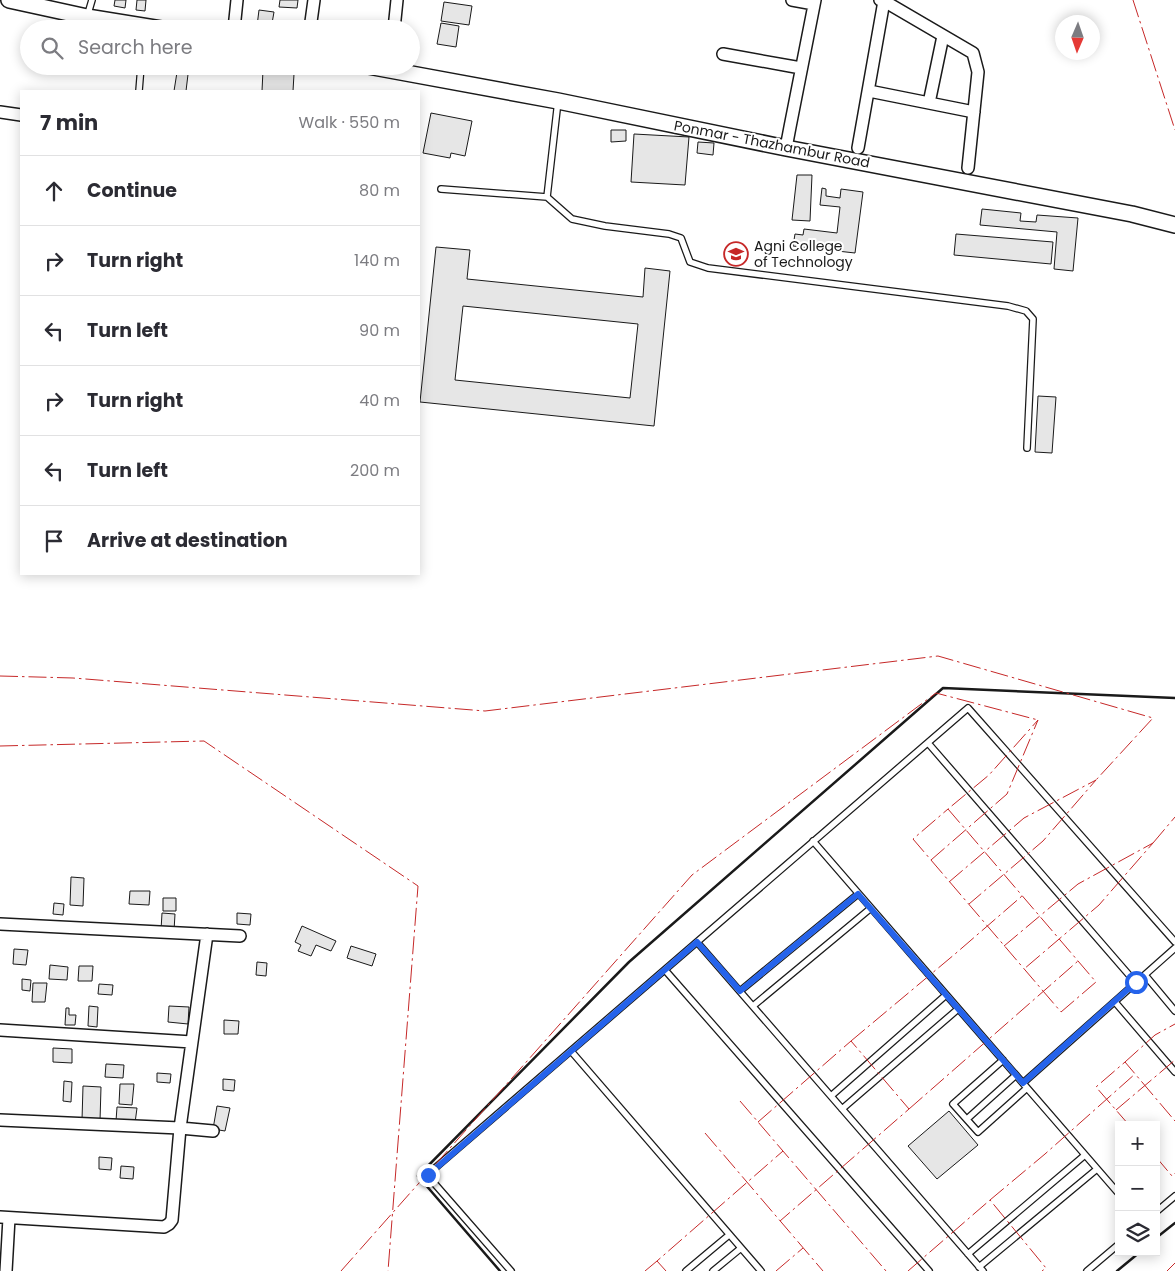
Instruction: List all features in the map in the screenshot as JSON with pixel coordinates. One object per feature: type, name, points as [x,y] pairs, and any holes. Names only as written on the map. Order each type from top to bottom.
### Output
[{"type":"street","points":[[10,0],[105,20]]},
{"type":"street","points":[[235,20],[237,0]]},
{"type":"street","points":[[311,20],[314,0]]},
{"type":"street","points":[[395,20],[397,0]]},
{"type":"street","points":[[786,148],[815,2],[792,0]]},
{"type":"street","points":[[858,148],[869,91],[882,0],[973,53],[978,72],[968,168]]},
{"type":"street","points":[[929,103],[943,36]]},
{"type":"street","points":[[723,54],[801,68]]},
{"type":"street","name":"Ponmar - Thazhambur Road","points":[[420,74],[1175,224]]},
{"type":"street","points":[[869,91],[974,112]]},
{"type":"street","points":[[0,112],[20,114]]},
{"type":"street","points":[[0,924],[240,936]]},
{"type":"street","points":[[6,1271],[4,1218],[164,1227],[172,1220],[180,1128],[208,934]]},
{"type":"street","points":[[0,1030],[192,1042]]},
{"type":"street","points":[[0,1120],[213,1131]]},
{"type":"lane","points":[[87,17],[92,0]]},
{"type":"lane","points":[[139,90],[140,75]]},
{"type":"lane","points":[[547,197],[558,101]]},
{"type":"lane","points":[[441,189],[547,197],[572,219],[605,226],[669,234],[681,238],[690,262],[708,268],[1008,306],[1026,311],[1033,320],[1027,448]]},
{"type":"lane","points":[[511,1271],[428,1175],[968,708],[1175,942]]},
{"type":"lane","points":[[928,743],[1136,982]]},
{"type":"lane","points":[[813,842],[1115,1189]]},
{"type":"lane","points":[[740,991],[858,894]]},
{"type":"lane","points":[[753,1006],[871,908]]},
{"type":"lane","points":[[697,942],[981,1269],[1097,1169]]},
{"type":"lane","points":[[1023,1083],[1175,948]]},
{"type":"lane","points":[[665,970],[929,1271]]},
{"type":"lane","points":[[1145,975],[1175,1011]]},
{"type":"lane","points":[[831,1096],[946,995]]},
{"type":"lane","points":[[1115,1002],[1175,1072]]},
{"type":"lane","points":[[842,1109],[958,1009]]},
{"type":"lane","points":[[571,1051],[761,1271]]},
{"type":"lane","points":[[1003,1060],[953,1104],[978,1132],[1028,1088]]},
{"type":"lane","points":[[967,1119],[1016,1075]]},
{"type":"lane","points":[[968,1254],[1085,1155]]},
{"type":"lane","points":[[1157,1211],[1175,1196]]},
{"type":"lane","points":[[686,1271],[729,1235]]},
{"type":"lane","points":[[1087,1271],[1115,1247]]},
{"type":"lane","points":[[713,1271],[741,1248]]},
{"type":"building","points":[[115,0],[126,0],[125,8],[114,6]]},
{"type":"building","points":[[137,0],[146,0],[145,11],[136,10]]},
{"type":"building","points":[[280,0],[298,0],[297,8],[279,7]]},
{"type":"building","points":[[444,2],[472,6],[469,25],[441,21]]},
{"type":"building","points":[[259,10],[274,12],[273,20],[258,20]]},
{"type":"building","points":[[441,23],[459,26],[456,47],[437,44]]},
{"type":"building","points":[[177,75],[188,75],[186,90],[174,90]]},
{"type":"building","points":[[263,75],[294,75],[293,90],[262,90]]},
{"type":"building","points":[[431,113],[472,121],[465,156],[451,153],[450,158],[423,153]]},
{"type":"building","points":[[611,130],[626,130],[626,141],[611,142]]},
{"type":"building","points":[[634,134],[689,137],[685,185],[631,182]]},
{"type":"building","points":[[698,142],[714,143],[713,155],[697,153]]},
{"type":"building","points":[[797,175],[812,175],[810,221],[792,220]]},
{"type":"building","points":[[822,188],[826,189],[826,196],[840,198],[841,189],[863,192],[855,253],[793,246],[795,234],[803,235],[804,229],[837,233],[840,207],[820,205]]},
{"type":"building","points":[[982,209],[1021,213],[1020,221],[1036,222],[1037,215],[1078,218],[1073,271],[1054,269],[1057,232],[980,225]]},
{"type":"building","points":[[956,234],[1053,242],[1051,264],[954,255]]},
{"type":"building","points":[[436,247],[470,250],[467,279],[643,297],[645,268],[670,271],[654,426],[420,402]],"holes":[[[463,306],[638,324],[630,398],[455,380]]]},
{"type":"building","points":[[1038,396],[1056,397],[1052,453],[1035,452]]},
{"type":"building","points":[[71,877],[84,878],[83,906],[70,905]]},
{"type":"building","points":[[130,891],[150,891],[149,905],[129,904]]},
{"type":"building","points":[[163,898],[176,898],[176,911],[163,911]]},
{"type":"building","points":[[54,903],[64,904],[63,915],[53,914]]},
{"type":"building","points":[[162,913],[175,914],[174,931],[161,930]]},
{"type":"building","points":[[237,913],[251,914],[250,925],[237,924]]},
{"type":"building","points":[[302,926],[336,941],[331,951],[316,945],[311,956],[298,951],[301,945],[295,942]]},
{"type":"building","points":[[351,946],[376,954],[372,966],[347,958]]},
{"type":"building","points":[[14,949],[28,950],[26,965],[13,964]]},
{"type":"building","points":[[257,962],[267,963],[266,976],[256,975]]},
{"type":"building","points":[[50,965],[68,967],[67,980],[49,979]]},
{"type":"building","points":[[79,966],[93,966],[92,981],[78,981]]},
{"type":"building","points":[[22,979],[31,980],[30,991],[22,990]]},
{"type":"building","points":[[33,983],[47,983],[45,1002],[32,1002]]},
{"type":"building","points":[[99,984],[113,985],[112,995],[98,994]]},
{"type":"building","points":[[89,1006],[98,1007],[97,1027],[88,1026]]},
{"type":"building","points":[[169,1006],[189,1007],[188,1024],[168,1022]]},
{"type":"building","points":[[66,1008],[69,1008],[69,1015],[76,1015],[75,1025],[65,1025]]},
{"type":"building","points":[[224,1020],[239,1021],[238,1034],[224,1034]]},
{"type":"building","points":[[53,1048],[72,1049],[72,1063],[53,1062]]},
{"type":"building","points":[[106,1064],[124,1065],[123,1078],[105,1077]]},
{"type":"building","points":[[157,1073],[171,1074],[170,1083],[157,1082]]},
{"type":"building","points":[[223,1079],[235,1080],[234,1091],[223,1090]]},
{"type":"building","points":[[64,1081],[72,1082],[71,1102],[63,1101]]},
{"type":"building","points":[[120,1084],[134,1084],[132,1105],[119,1104]]},
{"type":"building","points":[[83,1086],[101,1087],[100,1121],[82,1120]]},
{"type":"building","points":[[217,1106],[230,1108],[225,1131],[213,1129]]},
{"type":"building","points":[[117,1107],[137,1108],[135,1123],[116,1121]]},
{"type":"building","points":[[949,1111],[978,1145],[937,1179],[908,1146]]},
{"type":"building","points":[[99,1157],[112,1158],[111,1170],[99,1169]]},
{"type":"building","points":[[121,1166],[134,1167],[133,1179],[120,1178]]},
{"type":"wall","points":[[500,1271],[418,1176],[629,962],[943,688],[1175,698]]},
{"type":"wall","points":[[1160,1235],[1175,1223]]},
{"type":"wall","points":[[1117,1271],[1135,1256]]},
{"type":"power","points":[[1133,0],[1175,130]]},
{"type":"power","points":[[0,676],[73,678],[485,711],[938,656],[1153,718],[1096,780]]},
{"type":"power","points":[[341,1271],[692,875],[936,693],[1038,720]]},
{"type":"power","points":[[931,860],[1007,794],[1038,720],[989,775],[948,809]]},
{"type":"power","points":[[0,746],[204,741],[418,886],[388,1271]]},
{"type":"power","points":[[949,882],[1024,818],[1096,780],[1043,841],[969,904]]},
{"type":"power","points":[[948,809],[1096,982],[1061,1012],[913,839],[948,809]]},
{"type":"power","points":[[1153,843],[1175,817]]},
{"type":"power","points":[[1004,946],[1078,884],[1153,843],[1099,905],[1024,969]]},
{"type":"power","points":[[851,1041],[1022,896]]},
{"type":"power","points":[[909,1109],[1078,961]]},
{"type":"power","points":[[1125,1062],[1155,1035],[1175,1024]]},
{"type":"power","points":[[758,1122],[851,1041],[909,1109],[780,1221]]},
{"type":"power","points":[[1116,1110],[1175,1060]]},
{"type":"power","points":[[1126,1121],[1096,1087],[1125,1062],[1175,1121]]},
{"type":"power","points":[[990,1200],[1135,1074]]},
{"type":"power","points":[[740,1101],[886,1271]]},
{"type":"power","points":[[705,1133],[823,1271]]},
{"type":"power","points":[[666,1271],[657,1261],[783,1151]]},
{"type":"power","points":[[1160,1162],[1172,1176],[1175,1173]]},
{"type":"power","points":[[908,1271],[990,1200],[1046,1268],[1042,1271]]},
{"type":"power","points":[[776,1271],[803,1248]]},
{"type":"power","points":[[645,1271],[657,1261]]},
{"type":"power","points":[[1167,1271],[1175,1263]]},
{"type":"place","name":"Agni College of Technology","points":[[736,254]]},
{"type":"route","points":[[428,1175],[697,942],[740,991],[858,894],[1023,1083],[1136,982]]}]
